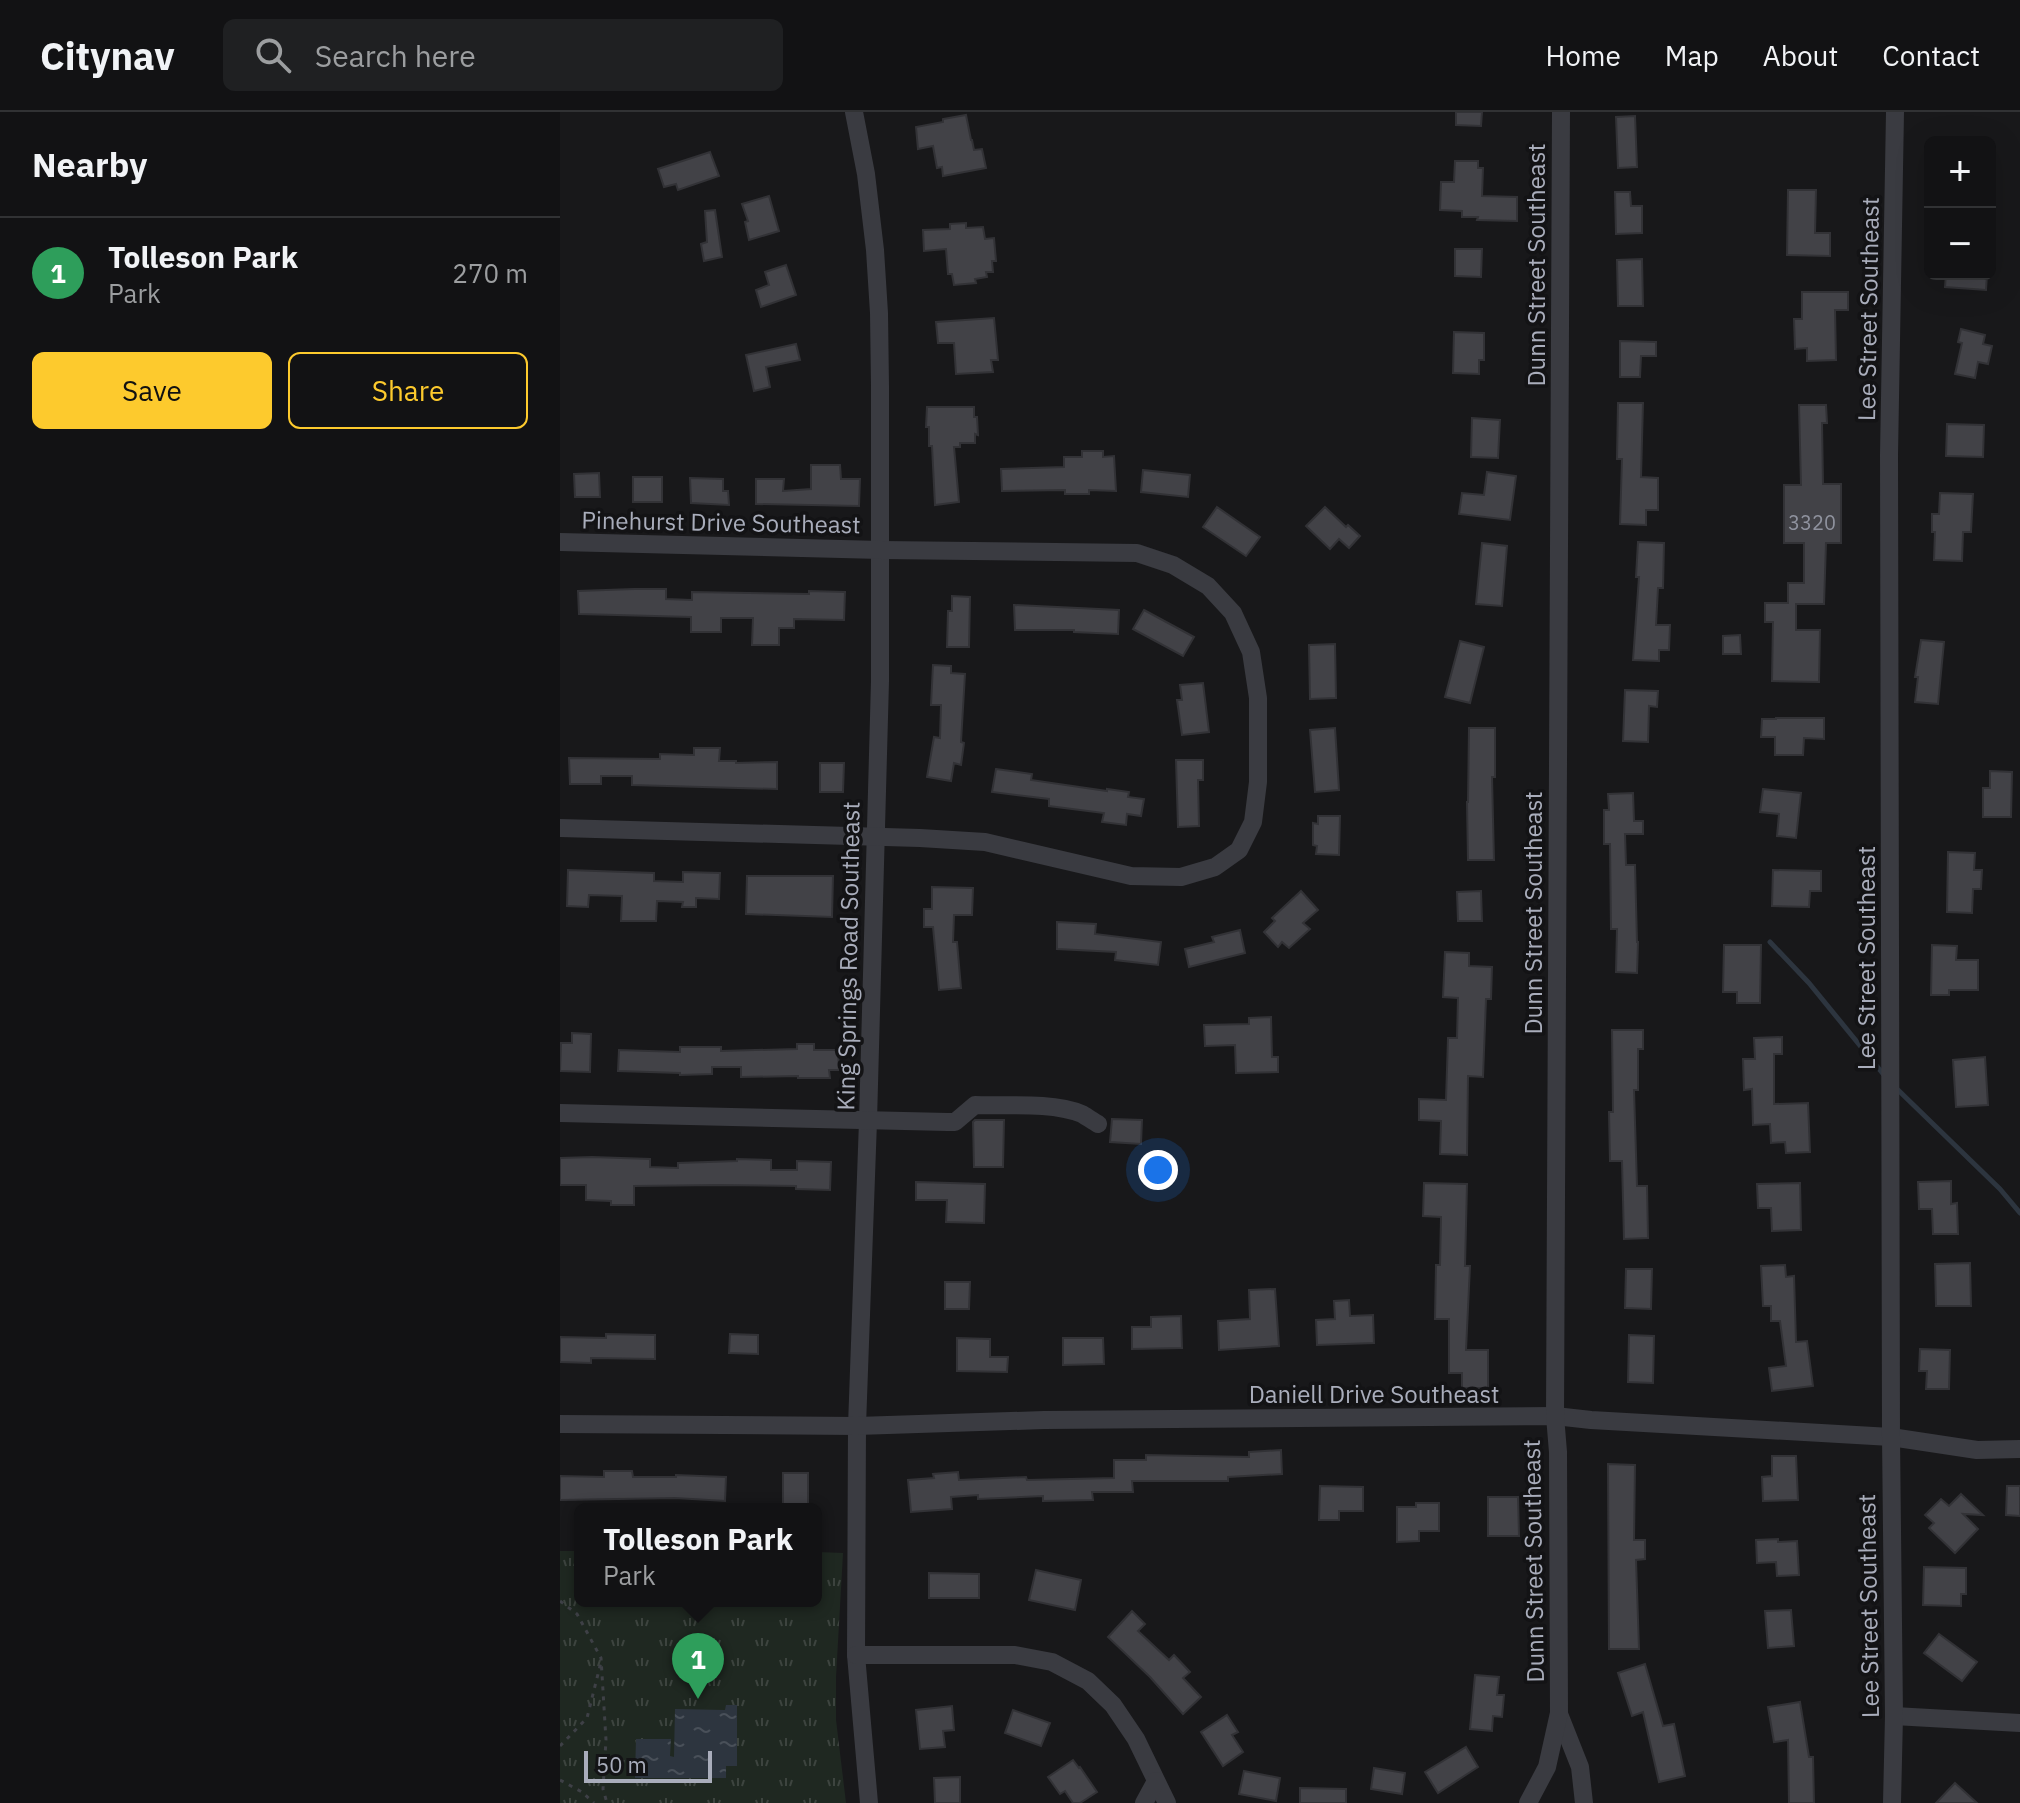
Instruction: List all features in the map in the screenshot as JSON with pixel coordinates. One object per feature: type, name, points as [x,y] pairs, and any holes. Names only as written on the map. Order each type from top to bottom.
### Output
[{"type":"street","name":"King Springs Road Southeast","points":[[854,112],[870,207],[877,281],[881,550],[868,1121],[857,1426],[856,1655],[869,1803]]},
{"type":"street","name":"Dunn Street Southeast","points":[[1528,1803],[1547,1767],[1559,1713],[1558,1452],[1555,1416],[1561,112]]},
{"type":"street","name":"Lee Street Southeast","points":[[1892,1803],[1889,455],[1895,112]]},
{"type":"street","name":"Pinehurst Drive Southeast","points":[[560,542],[1137,553],[1173,565],[1208,586],[1233,613],[1251,652],[1258,698],[1258,782],[1253,822],[1239,850],[1215,867],[1181,877],[1131,876],[985,842],[560,828]]},
{"type":"street","points":[[560,1113],[955,1122],[975,1105],[1058,1108],[1082,1114],[1098,1124]]},
{"type":"street","name":"Daniell Drive Southeast","points":[[560,1424],[857,1426],[1029,1420],[1555,1416],[1891,1437],[1977,1450],[2020,1449]]},
{"type":"street","points":[[856,1655],[1015,1655],[1052,1662],[1088,1681],[1113,1705],[1136,1739],[1167,1803]]},
{"type":"street","name":"Dunn Street Southeast","points":[[1559,1713],[1580,1767],[1584,1803]]},
{"type":"street","points":[[1894,1716],[2020,1723]]},
{"type":"street","points":[[1144,1803],[1156,1781]]},
{"type":"path","points":[[560,1601],[577,1614],[601,1658],[606,1740],[603,1789],[607,1803]]},
{"type":"path","points":[[560,1746],[587,1718],[601,1658]]},
{"type":"path","points":[[560,1780],[594,1803]]},
{"type":"green space","points":[[560,1551],[574,1551],[574,1607],[822,1607],[822,1552],[843,1553],[836,1720],[846,1803],[560,1803]]},
{"type":"water","points":[[726,1705],[737,1705],[737,1766],[726,1766],[726,1778],[635,1778],[636,1739],[671,1739],[670,1756],[674,1757],[675,1709],[725,1710]]},
{"type":"building","points":[[1456,112],[1482,112],[1481,126],[1456,125]]},
{"type":"building","points":[[966,115],[974,150],[982,149],[986,168],[943,176],[942,167],[937,168],[933,146],[918,149],[916,127]]},
{"type":"building","points":[[1635,116],[1637,167],[1618,168],[1616,117]]},
{"type":"building","points":[[710,152],[719,176],[678,190],[676,184],[664,187],[658,169]]},
{"type":"building","points":[[1455,161],[1478,161],[1478,168],[1483,168],[1482,196],[1517,197],[1517,221],[1477,220],[1478,217],[1462,217],[1462,211],[1440,210],[1441,182],[1454,182]]},
{"type":"building","points":[[1788,190],[1816,190],[1815,233],[1830,233],[1830,256],[1787,255]]},
{"type":"building","points":[[1615,192],[1630,192],[1631,206],[1642,206],[1642,233],[1616,234]]},
{"type":"building","points":[[769,196],[779,231],[749,240],[745,222],[748,221],[742,204]]},
{"type":"building","points":[[715,210],[722,257],[704,261],[701,244],[707,242],[705,211]]},
{"type":"building","points":[[966,223],[966,228],[983,227],[985,239],[994,238],[996,261],[992,261],[993,272],[986,272],[987,277],[975,279],[976,283],[954,285],[952,274],[948,274],[946,249],[924,251],[923,230],[950,229],[950,224]]},
{"type":"building","points":[[1455,249],[1482,249],[1481,277],[1455,276]]},
{"type":"building","points":[[1642,259],[1643,306],[1618,306],[1617,260]]},
{"type":"building","points":[[786,265],[796,295],[761,307],[756,290],[769,285],[765,272]]},
{"type":"building","points":[[1946,280],[1987,280],[1986,290],[1945,287]]},
{"type":"building","points":[[1802,292],[1848,292],[1848,310],[1835,310],[1836,360],[1807,361],[1807,348],[1795,349],[1794,319],[1802,319]]},
{"type":"building","points":[[994,318],[998,360],[991,360],[993,372],[956,374],[954,343],[938,343],[936,322]]},
{"type":"building","points":[[1961,329],[1985,335],[1983,344],[1992,346],[1988,364],[1978,362],[1975,378],[1955,374],[1962,343],[1958,342]]},
{"type":"building","points":[[1454,332],[1484,333],[1484,360],[1479,360],[1479,374],[1453,373]]},
{"type":"building","points":[[1620,341],[1656,342],[1656,356],[1641,356],[1640,377],[1620,377]]},
{"type":"building","points":[[796,344],[800,360],[766,367],[770,387],[754,391],[746,355]]},
{"type":"building","points":[[1618,403],[1643,403],[1641,477],[1658,478],[1658,510],[1646,510],[1646,525],[1620,524],[1622,459],[1617,459]]},
{"type":"building","points":[[1799,405],[1826,405],[1827,423],[1822,423],[1823,484],[1841,484],[1841,543],[1826,543],[1824,604],[1796,604],[1796,630],[1820,630],[1819,682],[1772,681],[1773,622],[1765,622],[1765,603],[1788,603],[1788,583],[1804,583],[1804,543],[1784,543],[1784,485],[1801,485]]},
{"type":"building","points":[[927,407],[974,407],[978,435],[975,434],[975,443],[960,443],[960,447],[954,447],[959,502],[935,505],[932,446],[929,446],[929,427],[926,427]]},
{"type":"building","points":[[1472,418],[1500,420],[1498,458],[1471,457]]},
{"type":"building","points":[[1947,424],[1984,425],[1983,457],[1946,456]]},
{"type":"building","points":[[1082,451],[1103,451],[1103,457],[1114,456],[1116,491],[1089,490],[1089,494],[1065,494],[1065,490],[1002,491],[1001,469],[1064,467],[1064,457],[1082,457]]},
{"type":"building","points":[[811,465],[840,465],[841,479],[860,479],[859,506],[756,504],[756,479],[784,479],[783,491],[811,489]]},
{"type":"building","points":[[1143,470],[1190,475],[1188,497],[1141,492]]},
{"type":"building","points":[[1487,472],[1516,476],[1510,520],[1459,514],[1462,493],[1484,495]]},
{"type":"building","points":[[599,473],[600,497],[575,497],[574,474]]},
{"type":"building","points":[[633,477],[662,477],[662,502],[633,502]]},
{"type":"building","points":[[690,478],[723,479],[723,491],[728,491],[729,505],[691,503]]},
{"type":"building","points":[[1940,493],[1973,494],[1971,532],[1963,532],[1962,561],[1934,560],[1932,514],[1939,514]]},
{"type":"building","points":[[1217,507],[1260,537],[1246,556],[1203,527]]},
{"type":"building","points":[[1325,507],[1360,536],[1349,548],[1339,539],[1330,549],[1306,526]]},
{"type":"building","points":[[1638,542],[1664,543],[1663,588],[1658,588],[1656,625],[1670,625],[1669,650],[1659,650],[1659,661],[1633,660],[1639,577],[1636,577]]},
{"type":"building","points":[[1482,543],[1507,546],[1502,606],[1476,604]]},
{"type":"building","points":[[666,589],[666,599],[692,600],[692,592],[845,592],[844,620],[794,619],[794,628],[779,628],[779,645],[752,645],[753,618],[721,618],[721,632],[691,632],[691,617],[579,614],[578,591]]},
{"type":"building","points":[[952,596],[970,597],[969,647],[947,647],[948,611],[952,611]]},
{"type":"building","points":[[1014,605],[1119,610],[1118,634],[1015,630]]},
{"type":"building","points":[[1144,610],[1194,637],[1183,656],[1133,629]]},
{"type":"building","points":[[1740,635],[1741,654],[1723,654],[1723,636]]},
{"type":"building","points":[[1921,640],[1944,642],[1938,704],[1915,702],[1918,677],[1915,677]]},
{"type":"building","points":[[1460,641],[1484,647],[1470,703],[1445,697]]},
{"type":"building","points":[[1335,644],[1336,698],[1310,699],[1309,645]]},
{"type":"building","points":[[933,665],[951,666],[951,673],[965,674],[961,742],[964,743],[961,765],[954,763],[951,781],[927,777],[934,737],[940,738],[941,705],[931,705]]},
{"type":"building","points":[[1203,683],[1209,732],[1182,735],[1177,700],[1182,700],[1180,685]]},
{"type":"building","points":[[1625,690],[1658,691],[1657,707],[1649,706],[1648,742],[1623,741]]},
{"type":"building","points":[[1824,718],[1824,739],[1804,738],[1803,755],[1775,755],[1775,737],[1761,737],[1762,719]]},
{"type":"building","points":[[1335,728],[1339,790],[1315,792],[1310,730]]},
{"type":"building","points":[[1469,728],[1495,728],[1495,777],[1492,777],[1494,860],[1468,860]]},
{"type":"building","points":[[694,748],[720,748],[719,761],[777,762],[777,789],[632,785],[632,776],[601,776],[601,784],[570,784],[569,758],[660,759],[660,754],[694,755]]},
{"type":"building","points":[[1176,760],[1203,760],[1203,780],[1198,780],[1199,826],[1178,827]]},
{"type":"building","points":[[820,763],[844,763],[843,792],[820,792]]},
{"type":"building","points":[[996,769],[1032,774],[1031,780],[1129,792],[1128,797],[1144,799],[1141,816],[1127,814],[1126,825],[1102,822],[1104,813],[1049,806],[1049,799],[992,792]]},
{"type":"building","points":[[1990,771],[2012,772],[2011,817],[1983,817],[1983,788],[1990,788]]},
{"type":"building","points":[[1763,789],[1801,793],[1796,838],[1777,836],[1779,814],[1760,812]]},
{"type":"building","points":[[1633,793],[1634,821],[1643,821],[1643,834],[1625,834],[1626,865],[1635,865],[1637,973],[1616,972],[1617,929],[1611,929],[1610,844],[1604,844],[1604,810],[1609,810],[1608,794]]},
{"type":"building","points":[[1318,816],[1340,816],[1339,855],[1316,854],[1313,823],[1318,824]]},
{"type":"building","points":[[1948,852],[1975,853],[1974,870],[1982,870],[1981,889],[1973,889],[1972,913],[1947,912]]},
{"type":"building","points":[[568,870],[654,873],[654,881],[683,882],[683,872],[720,873],[719,899],[696,898],[696,907],[682,907],[683,902],[657,901],[656,921],[621,921],[622,896],[589,895],[588,907],[567,906]]},
{"type":"building","points":[[1773,870],[1821,871],[1821,891],[1810,891],[1809,907],[1772,906]]},
{"type":"building","points":[[747,876],[833,876],[832,917],[746,914]]},
{"type":"building","points":[[932,887],[973,888],[972,915],[954,915],[953,942],[957,942],[961,988],[939,990],[933,927],[924,927],[924,909],[932,909]]},
{"type":"building","points":[[1301,891],[1318,910],[1303,923],[1310,929],[1289,948],[1282,942],[1278,947],[1264,932],[1275,921],[1272,918]]},
{"type":"building","points":[[1481,891],[1482,921],[1458,921],[1457,892]]},
{"type":"building","points":[[1057,922],[1096,924],[1095,934],[1161,942],[1158,965],[1115,960],[1116,952],[1057,949]]},
{"type":"building","points":[[1240,930],[1245,953],[1189,967],[1185,949],[1214,942],[1212,937]]},
{"type":"building","points":[[1724,945],[1761,945],[1760,1003],[1737,1003],[1737,992],[1723,992]]},
{"type":"building","points":[[1932,945],[1957,946],[1956,960],[1978,960],[1978,990],[1949,990],[1949,995],[1931,995]]},
{"type":"building","points":[[1445,952],[1469,953],[1469,966],[1492,967],[1491,999],[1486,999],[1483,1077],[1468,1076],[1467,1155],[1440,1154],[1441,1121],[1419,1120],[1419,1099],[1446,1100],[1448,1038],[1457,1038],[1458,998],[1443,997]]},
{"type":"building","points":[[1271,1017],[1272,1057],[1278,1057],[1278,1072],[1236,1073],[1235,1045],[1205,1046],[1204,1025],[1249,1024],[1249,1018]]},
{"type":"building","points":[[1612,1030],[1643,1030],[1643,1049],[1638,1049],[1638,1090],[1634,1090],[1637,1186],[1647,1186],[1648,1238],[1624,1239],[1622,1161],[1610,1161]]},
{"type":"building","points":[[572,1033],[591,1034],[590,1072],[560,1071],[561,1043],[572,1043]]},
{"type":"building","points":[[1782,1037],[1782,1054],[1774,1054],[1774,1104],[1808,1103],[1810,1152],[1786,1153],[1785,1142],[1771,1143],[1770,1124],[1753,1125],[1752,1089],[1744,1090],[1743,1059],[1755,1059],[1754,1038]]},
{"type":"building","points":[[797,1044],[814,1044],[814,1050],[838,1050],[839,1070],[829,1070],[830,1078],[741,1077],[741,1067],[712,1067],[712,1074],[618,1071],[619,1050],[680,1052],[680,1047],[721,1047],[721,1051],[797,1049]]},
{"type":"building","points":[[1985,1057],[1988,1105],[1956,1107],[1953,1060]]},
{"type":"building","points":[[1112,1119],[1142,1120],[1141,1144],[1110,1142]]},
{"type":"building","points":[[975,1120],[1004,1120],[1003,1167],[974,1167]]},
{"type":"building","points":[[560,1158],[650,1159],[650,1167],[678,1168],[678,1163],[771,1160],[771,1170],[797,1170],[797,1161],[831,1162],[830,1190],[796,1189],[796,1186],[634,1186],[634,1205],[611,1205],[611,1201],[586,1200],[586,1185],[560,1185]]},
{"type":"building","points":[[1951,1181],[1951,1204],[1957,1203],[1958,1234],[1933,1234],[1932,1209],[1919,1209],[1918,1182]]},
{"type":"building","points":[[916,1182],[985,1184],[984,1223],[946,1222],[947,1200],[916,1200]]},
{"type":"building","points":[[1424,1183],[1467,1184],[1465,1266],[1470,1266],[1466,1350],[1488,1350],[1488,1388],[1462,1388],[1462,1373],[1449,1373],[1449,1319],[1435,1319],[1441,1217],[1423,1216]]},
{"type":"building","points":[[1800,1183],[1801,1230],[1772,1231],[1771,1208],[1758,1208],[1757,1184]]},
{"type":"building","points":[[1970,1263],[1971,1306],[1936,1306],[1935,1264]]},
{"type":"building","points":[[1785,1265],[1786,1277],[1794,1276],[1796,1342],[1807,1341],[1813,1386],[1772,1391],[1769,1368],[1786,1366],[1780,1321],[1771,1321],[1771,1306],[1763,1306],[1761,1266]]},
{"type":"building","points":[[1626,1269],[1652,1269],[1651,1309],[1625,1308]]},
{"type":"building","points":[[945,1282],[970,1282],[969,1309],[945,1309]]},
{"type":"building","points":[[1275,1289],[1279,1346],[1219,1350],[1218,1321],[1250,1319],[1249,1290]]},
{"type":"building","points":[[1349,1300],[1350,1316],[1373,1315],[1374,1343],[1317,1345],[1316,1320],[1335,1319],[1334,1301]]},
{"type":"building","points":[[1181,1316],[1182,1348],[1132,1349],[1132,1327],[1151,1327],[1151,1317]]},
{"type":"building","points":[[606,1334],[655,1335],[655,1359],[591,1358],[591,1363],[560,1362],[560,1337],[606,1338]]},
{"type":"building","points":[[730,1334],[758,1335],[758,1354],[729,1353]]},
{"type":"building","points":[[1629,1335],[1654,1336],[1653,1383],[1628,1382]]},
{"type":"building","points":[[957,1338],[990,1339],[990,1357],[1008,1357],[1007,1372],[957,1371]]},
{"type":"building","points":[[1063,1338],[1103,1338],[1104,1364],[1063,1365]]},
{"type":"building","points":[[1920,1349],[1950,1350],[1949,1389],[1926,1389],[1927,1371],[1919,1371]]},
{"type":"building","points":[[1281,1450],[1282,1474],[1228,1477],[1228,1481],[1132,1481],[1133,1492],[1092,1492],[1093,1500],[1043,1501],[1043,1496],[951,1497],[952,1509],[911,1512],[908,1480],[934,1478],[933,1474],[958,1472],[959,1480],[1114,1478],[1114,1460],[1146,1460],[1146,1455],[1249,1457],[1249,1452]]},
{"type":"building","points":[[1772,1456],[1796,1456],[1798,1500],[1763,1501],[1762,1477],[1772,1476]]},
{"type":"building","points":[[1608,1464],[1635,1465],[1634,1540],[1645,1540],[1645,1559],[1636,1560],[1639,1649],[1609,1649]]},
{"type":"building","points":[[604,1471],[632,1471],[633,1477],[726,1477],[725,1501],[675,1498],[560,1500],[560,1476],[604,1477]]},
{"type":"building","points":[[783,1473],[808,1473],[808,1503],[783,1503]]},
{"type":"building","points":[[1320,1486],[1363,1487],[1363,1511],[1339,1511],[1339,1520],[1319,1520]]},
{"type":"building","points":[[2007,1486],[2020,1486],[2020,1516],[2006,1515]]},
{"type":"building","points":[[1961,1494],[1983,1515],[1963,1514],[1978,1529],[1955,1553],[1929,1528],[1934,1523],[1925,1515],[1941,1499],[1949,1506]]},
{"type":"building","points":[[1488,1497],[1518,1497],[1519,1536],[1488,1536]]},
{"type":"building","points":[[1416,1503],[1439,1503],[1439,1531],[1419,1531],[1419,1541],[1397,1542],[1397,1507],[1416,1507]]},
{"type":"building","points":[[1778,1539],[1778,1542],[1797,1541],[1799,1575],[1777,1576],[1776,1562],[1757,1563],[1756,1540]]},
{"type":"building","points":[[1924,1567],[1966,1568],[1966,1594],[1961,1594],[1961,1606],[1923,1605]]},
{"type":"building","points":[[1036,1570],[1081,1580],[1075,1610],[1029,1600]]},
{"type":"building","points":[[929,1573],[979,1574],[979,1598],[929,1598]]},
{"type":"building","points":[[1791,1610],[1794,1646],[1768,1648],[1765,1611]]},
{"type":"building","points":[[1132,1611],[1145,1624],[1138,1631],[1169,1660],[1174,1655],[1190,1672],[1183,1678],[1201,1697],[1183,1714],[1108,1637]]},
{"type":"building","points":[[1939,1634],[1977,1662],[1962,1681],[1924,1653]]},
{"type":"building","points":[[1645,1664],[1663,1726],[1674,1724],[1685,1776],[1659,1782],[1643,1712],[1632,1716],[1618,1673]]},
{"type":"building","points":[[1475,1675],[1499,1677],[1497,1695],[1504,1695],[1502,1717],[1493,1716],[1492,1731],[1470,1729]]},
{"type":"building","points":[[1800,1702],[1809,1757],[1813,1757],[1814,1803],[1789,1803],[1788,1740],[1774,1742],[1768,1707]]},
{"type":"building","points":[[952,1706],[954,1730],[943,1731],[945,1747],[920,1749],[916,1710]]},
{"type":"building","points":[[1013,1710],[1050,1723],[1041,1746],[1005,1733]]},
{"type":"building","points":[[1227,1715],[1238,1732],[1232,1735],[1243,1752],[1223,1766],[1201,1732]]},
{"type":"building","points":[[1466,1747],[1478,1767],[1438,1793],[1425,1772]]},
{"type":"building","points":[[1073,1760],[1097,1792],[1080,1803],[1073,1803],[1065,1791],[1060,1794],[1048,1777]]},
{"type":"building","points":[[1374,1768],[1405,1773],[1402,1794],[1371,1789]]},
{"type":"building","points":[[1244,1771],[1280,1778],[1276,1801],[1239,1794]]},
{"type":"building","points":[[960,1777],[960,1803],[935,1803],[934,1778]]},
{"type":"building","points":[[1955,1783],[1977,1803],[1936,1803]]},
{"type":"building","points":[[1300,1788],[1346,1789],[1346,1803],[1300,1803]]},
{"type":"waterway","points":[[1770,942],[1809,983],[1884,1075]]},
{"type":"waterway","points":[[1896,1088],[2000,1189],[2020,1213]]},
{"type":"place","name":"Tolleson Park","points":[[698,1699]]}]
